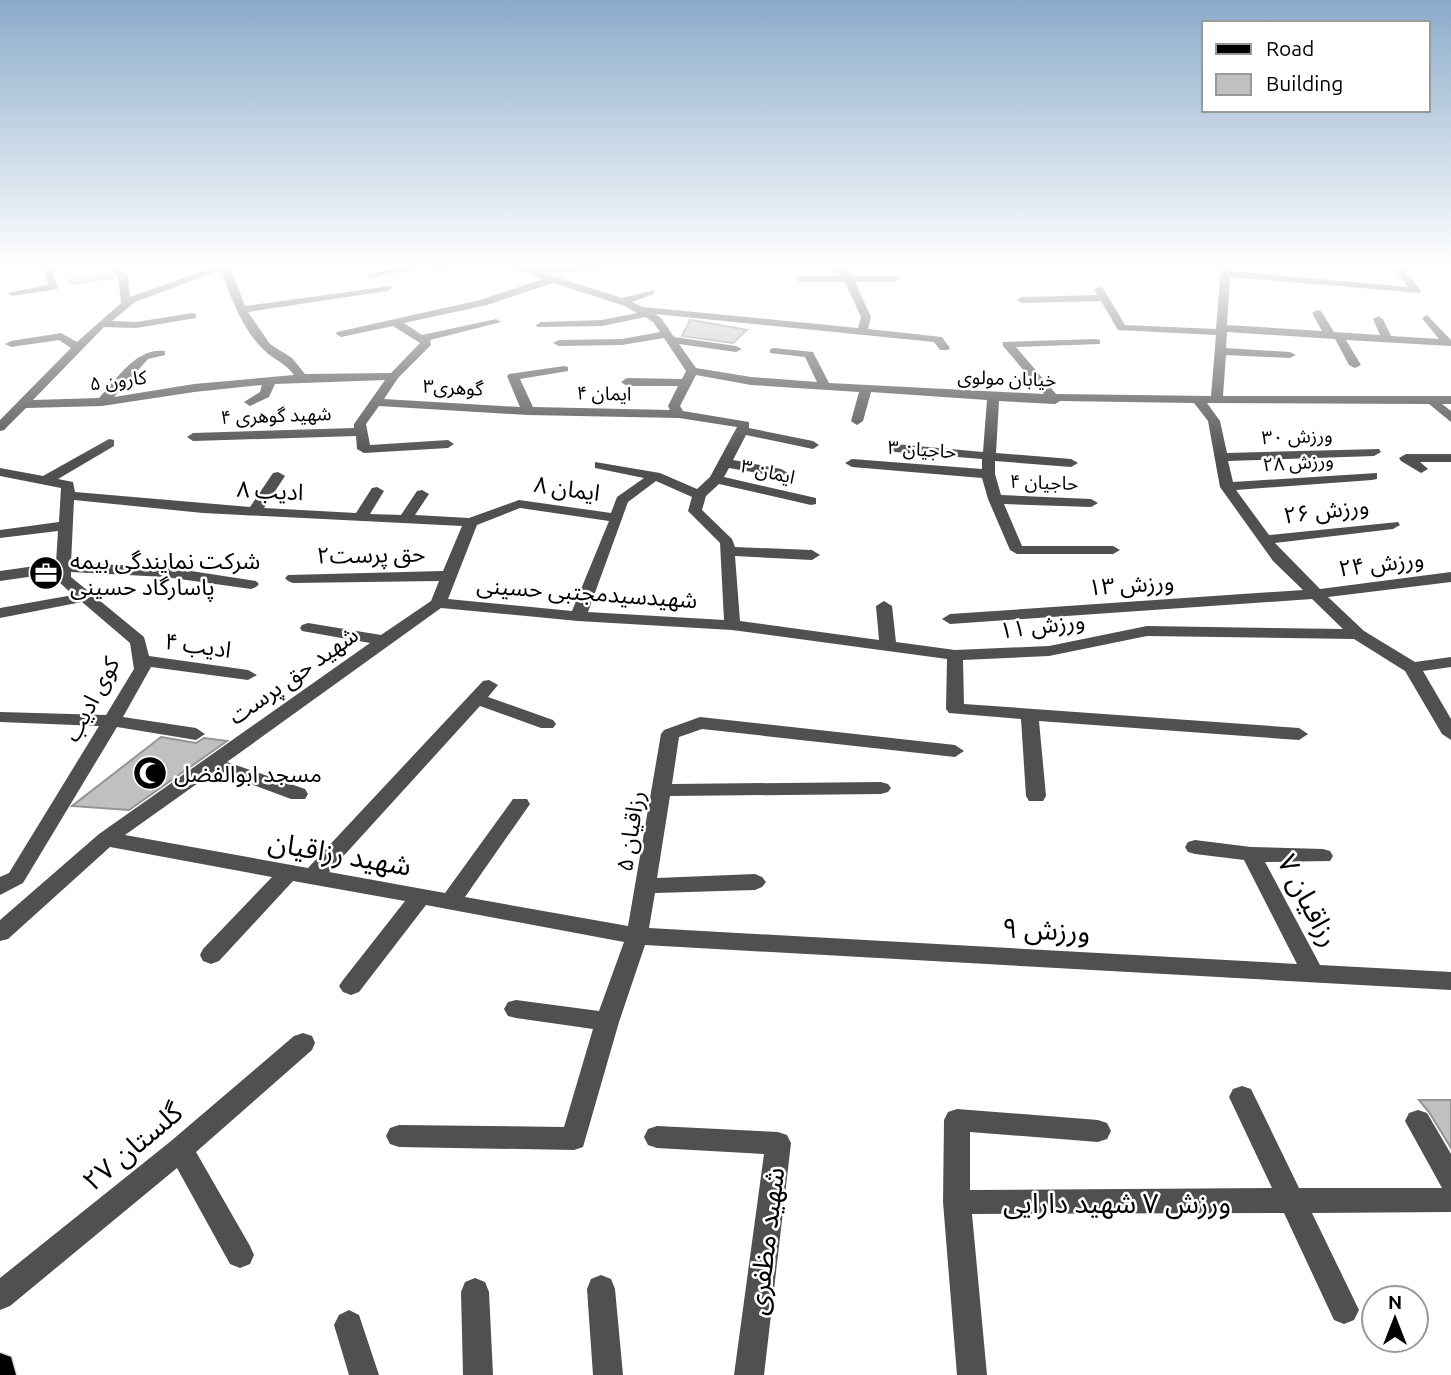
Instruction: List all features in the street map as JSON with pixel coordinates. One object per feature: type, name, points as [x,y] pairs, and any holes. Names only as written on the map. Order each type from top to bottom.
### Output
[{"type":"main road","points":[[0,1368],[1,1375]]},
{"type":"street","points":[[0,427],[94,331]]},
{"type":"street","points":[[254,331],[268,348],[292,361],[302,378]]},
{"type":"street","points":[[341,334],[355,331]]},
{"type":"street","points":[[408,331],[427,343],[394,376],[360,424],[364,449],[448,444]]},
{"type":"street","points":[[420,339],[455,331]]},
{"type":"street","points":[[665,331],[689,377],[674,406],[679,414]]},
{"type":"street","points":[[837,331],[938,339],[944,348]]},
{"type":"street","points":[[1217,399],[1222,331]]},
{"type":"street","points":[[1248,331],[1448,343],[1438,331]]},
{"type":"street","points":[[1331,331],[1355,365]]},
{"type":"street","points":[[1383,331],[1387,339]]},
{"type":"street","points":[[11,344],[61,336],[78,347]]},
{"type":"street","points":[[559,343],[622,342],[669,337],[736,349]]},
{"type":"street","points":[[1055,400],[1007,344],[1097,342]]},
{"type":"street","points":[[775,351],[809,354],[825,387]]},
{"type":"street","points":[[1220,351],[1290,355]]},
{"type":"street","points":[[102,402],[144,356],[161,353]]},
{"type":"street","points":[[528,411],[513,376],[564,369]]},
{"type":"street","name":"کارون ۵","points":[[0,410],[102,402],[194,388],[302,378],[394,376]]},
{"type":"street","name":"خیابان مولوی","points":[[627,383],[689,377],[1055,400],[1451,400]]},
{"type":"street","points":[[250,402],[265,394],[270,381]]},
{"type":"street","points":[[857,421],[866,389]]},
{"type":"street","points":[[993,397],[988,474],[995,499],[1017,550],[1112,550]]},
{"type":"street","points":[[1197,398],[1214,421],[1227,487],[1278,558],[1358,634],[1412,668],[1451,734]]},
{"type":"street","points":[[1431,400],[1451,418]]},
{"type":"street","name":"گوهری۳","points":[[376,402],[528,411]]},
{"type":"street","name":"ایمان ۴","points":[[528,411],[679,414],[745,425],[743,431]]},
{"type":"street","points":[[732,625],[727,541],[695,511],[699,495],[716,479],[743,431],[813,445]]},
{"type":"street","name":"شهید گوهری ۴","points":[[193,438],[361,432]]},
{"type":"street","points":[[46,481],[109,443]]},
{"type":"street","points":[[895,448],[1071,463]]},
{"type":"street","name":"ورزش ۳۰","points":[[1222,457],[1374,452]]},
{"type":"street","points":[[1421,469],[1406,458],[1451,458]]},
{"type":"street","points":[[726,463],[781,473]]},
{"type":"street","name":"حاجیان ۳","points":[[852,463],[988,474]]},
{"type":"street","points":[[600,465],[655,476],[699,495]]},
{"type":"street","points":[[0,472],[68,485],[63,567]]},
{"type":"street","points":[[254,512],[278,476]]},
{"type":"street","points":[[578,616],[622,500],[655,476]]},
{"type":"street","name":"ورزش ۲۸","points":[[1227,487],[1372,476]]},
{"type":"street","name":"ایمان ۳","points":[[716,479],[811,501]]},
{"type":"street","points":[[519,504],[520,488]]},
{"type":"street","points":[[360,518],[377,491]]},
{"type":"street","points":[[405,520],[422,494]]},
{"type":"street","name":"ادیب ۸","points":[[67,495],[254,512],[471,522]]},
{"type":"street","name":"حاجیان ۴","points":[[995,499],[1091,503]]},
{"type":"street","name":"ایمان ۸","points":[[471,522],[519,504],[617,518]]},
{"type":"street","points":[[438,603],[471,522]]},
{"type":"street","name":"ورزش ۲۶","points":[[1266,540],[1392,525]]},
{"type":"street","points":[[0,534],[65,526]]},
{"type":"street","points":[[728,551],[812,555]]},
{"type":"street","points":[[0,576],[63,567],[165,572],[251,584]]},
{"type":"street","name":"کوی ادیب","points":[[8,883],[143,669],[138,641],[62,578],[63,567]]},
{"type":"street","name":"حق پرست۲","points":[[293,578],[449,576]]},
{"type":"street","name":"ورزش ۲۴","points":[[1316,594],[1451,577]]},
{"type":"street","name":"ورزش ۱۳","points":[[950,619],[1316,594]]},
{"type":"street","points":[[0,613],[86,597]]},
{"type":"street","name":"شهیدسیدمجتبی حسینی","points":[[438,603],[578,616],[732,625]]},
{"type":"street","name":"شهید حق پرست","points":[[106,839],[438,603]]},
{"type":"street","points":[[884,606],[888,646]]},
{"type":"street","name":"ورزش ۱۱","points":[[732,625],[955,655],[1049,651],[1147,631],[1358,634]]},
{"type":"street","points":[[309,628],[385,641]]},
{"type":"street","points":[[955,655],[955,709],[1299,734]]},
{"type":"street","name":"ادیب ۴","points":[[141,660],[248,675]]},
{"type":"street","points":[[1412,668],[1451,662]]},
{"type":"street","points":[[312,877],[483,692],[547,724]]},
{"type":"street","points":[[1030,715],[1036,796]]},
{"type":"street","points":[[0,717],[112,720],[196,734]]},
{"type":"street","name":"رزاقیان ۵","points":[[399,1136],[574,1139],[607,1022],[637,936],[670,734],[699,723],[955,751]]},
{"type":"street","points":[[212,763],[298,793]]},
{"type":"street","points":[[661,790],[881,788]]},
{"type":"street","points":[[450,902],[520,804]]},
{"type":"street","points":[[0,933],[106,839]]},
{"type":"street","name":"شهید رزاقیان","points":[[106,839],[637,936]]},
{"type":"street","points":[[1195,847],[1251,854],[1323,856]]},
{"type":"street","name":"رزاقیان ۷","points":[[1251,854],[1313,974]]},
{"type":"street","points":[[211,955],[289,873]]},
{"type":"street","points":[[645,886],[755,882]]},
{"type":"street","points":[[8,883],[51,888]]},
{"type":"street","points":[[351,986],[421,896]]},
{"type":"street","name":"ورزش ۹","points":[[637,936],[1451,981]]},
{"type":"street","points":[[516,1009],[607,1022]]},
{"type":"street","name":"گلستان ۲۷","points":[[0,1296],[180,1149],[303,1043]]},
{"type":"street","points":[[1242,1097],[1344,1310]]},
{"type":"street","points":[[972,1375],[957,1202],[957,1120],[1098,1131]]},
{"type":"street","points":[[1418,1121],[1451,1179]]},
{"type":"street","name":"شهید مظفری","points":[[657,1137],[778,1143],[749,1375]]},
{"type":"street","points":[[180,1149],[240,1255]]},
{"type":"street","name":"ورزش ۷ شهید دارایی","points":[[957,1202],[1451,1200]]},
{"type":"street","points":[[601,1289],[608,1375]]},
{"type":"street","points":[[475,1292],[478,1375]]},
{"type":"street","points":[[349,1325],[364,1375]]},
{"type":"building","points":[[684,331],[746,331],[733,343],[682,336]]},
{"type":"building","name":"مسجد ابوالفضل","points":[[161,737],[196,743],[204,738],[227,741],[129,810],[72,806]]},
{"type":"building","points":[[1419,1100],[1451,1100],[1451,1148],[1429,1112]]},
{"type":"place","name":"شرکت نمایندگی بیمه پاسارگاد حسینی","points":[[46,573]]},
{"type":"place","name":"مسجد ابوالفضل","points":[[150,773]]}]
